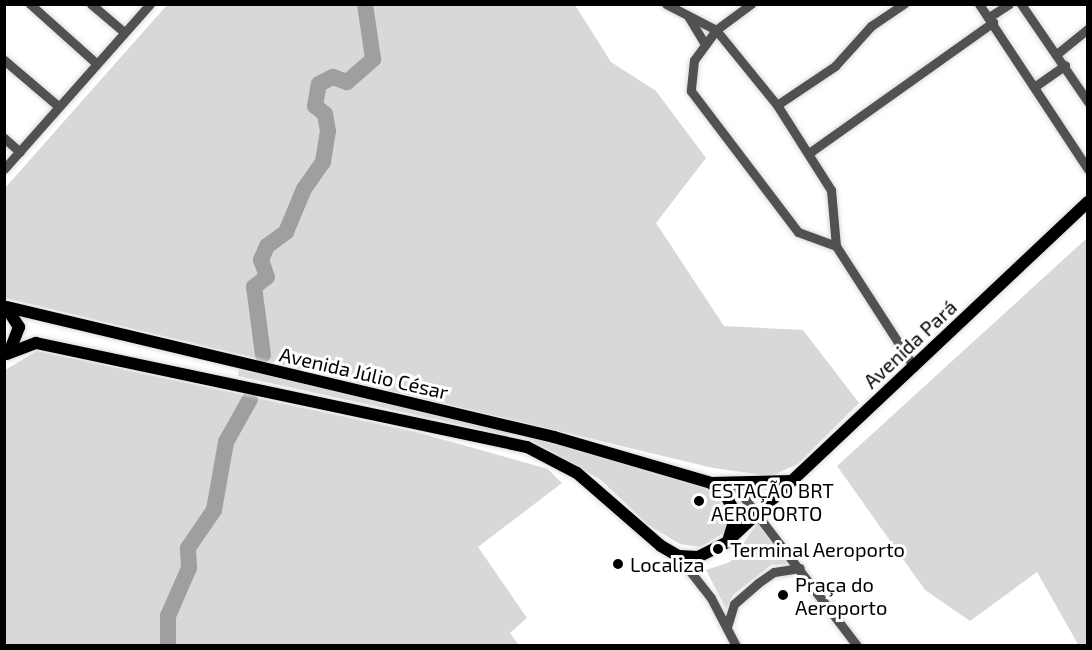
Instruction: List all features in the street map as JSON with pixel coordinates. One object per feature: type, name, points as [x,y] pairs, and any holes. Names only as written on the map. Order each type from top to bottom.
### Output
[{"type":"main road","name":"Avenida Pará","points":[[758,514],[1088,202]]},
{"type":"main road","points":[[6,307],[19,327],[17,342],[6,354]]},
{"type":"main road","name":"Avenida Júlio César","points":[[6,307],[554,437],[711,483],[793,481]]},
{"type":"main road","name":"Avenida Júlio César","points":[[6,354],[36,342],[527,447],[577,473],[678,556]]},
{"type":"main road","points":[[711,483],[724,492],[736,514],[727,542]]},
{"type":"main road","points":[[678,556],[707,555],[727,542],[758,514]]},
{"type":"street","points":[[30,4],[96,63]]},
{"type":"street","points":[[91,4],[124,32]]},
{"type":"street","points":[[4,169],[150,4]]},
{"type":"street","points":[[666,4],[716,30],[777,105],[809,153],[835,202],[836,246],[914,367]]},
{"type":"street","points":[[751,4],[716,30],[694,60],[690,81],[711,122],[798,232],[836,246]]},
{"type":"street","points":[[777,105],[835,66],[871,26],[904,4]]},
{"type":"street","points":[[979,4],[1088,169]]},
{"type":"street","points":[[809,153],[1009,4]]},
{"type":"street","points":[[1021,4],[1058,53],[1088,102]]},
{"type":"street","points":[[688,16],[705,44]]},
{"type":"street","points":[[1058,53],[1088,29]]},
{"type":"street","points":[[4,60],[58,106]]},
{"type":"street","points":[[1034,87],[1065,65]]},
{"type":"street","points":[[4,138],[20,152]]},
{"type":"street","points":[[733,483],[857,645]]},
{"type":"street","name":"Avenida Júlio César","points":[[678,556],[699,579],[736,645]]},
{"type":"street","points":[[727,628],[734,604],[758,583],[774,572],[800,568]]},
{"type":"shaded area","points":[[167,5],[575,5],[611,62],[656,91],[706,158],[656,223],[724,326],[803,330],[859,403],[798,464],[771,476],[713,468],[5,298],[5,188]]},
{"type":"shaded area","points":[[1087,238],[1088,645],[1079,646],[1037,572],[970,621],[925,590],[837,466]]},
{"type":"shaded area","points":[[37,351],[416,432],[548,469],[562,483],[478,547],[527,618],[510,633],[519,645],[5,645],[5,370]]},
{"type":"shaded area","points":[[239,369],[510,431],[508,435],[238,376]]},
{"type":"shaded area","points":[[517,432],[711,489],[731,519],[727,531],[700,547],[680,544],[648,525],[601,480]]},
{"type":"shaded area","points":[[759,521],[791,564],[771,565],[733,595],[726,609],[706,570],[730,562]]},
{"type":"waterway","points":[[263,355],[254,287],[267,277],[261,260],[267,246],[286,232],[304,189],[323,162],[328,131],[325,114],[315,106],[319,84],[333,77],[347,82],[373,59],[365,4]]},
{"type":"waterway","points":[[168,646],[168,616],[189,568],[188,548],[214,510],[226,442],[250,399]]},
{"type":"place","name":"ESTAÇÃO BRT AEROPORTO","points":[[699,501]]},
{"type":"place","name":"Terminal Aeroporto","points":[[718,549]]},
{"type":"place","name":"Localiza","points":[[618,564]]},
{"type":"place","name":"Praça do Aeroporto","points":[[783,595]]}]
